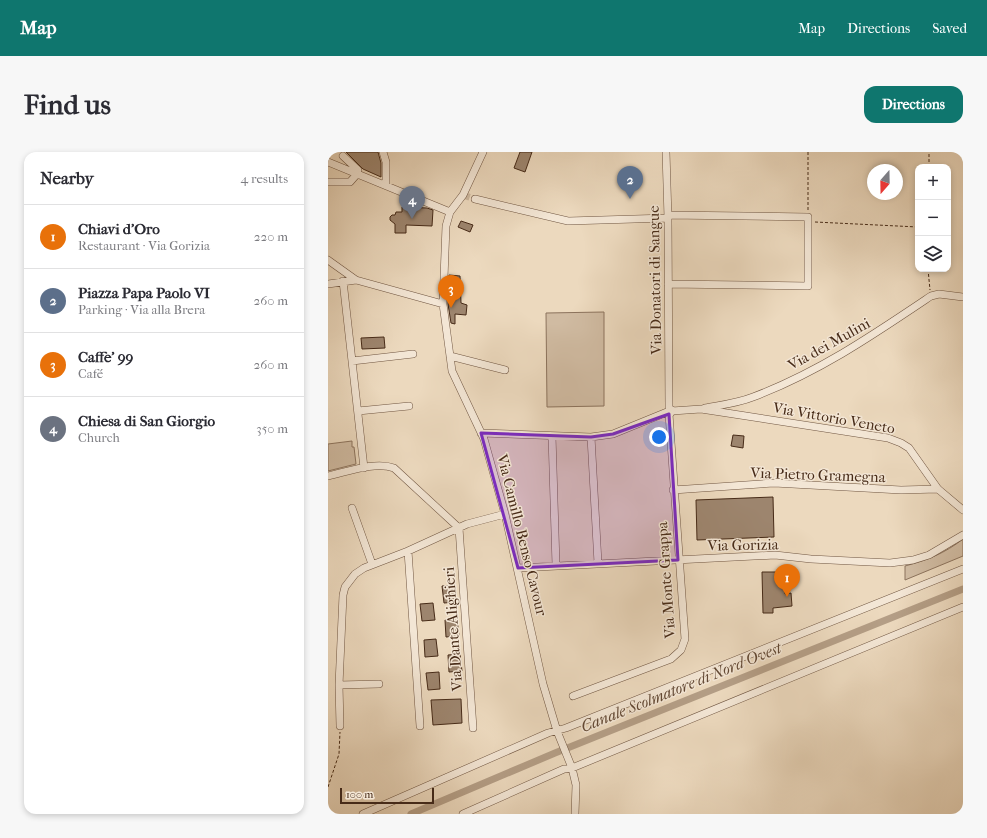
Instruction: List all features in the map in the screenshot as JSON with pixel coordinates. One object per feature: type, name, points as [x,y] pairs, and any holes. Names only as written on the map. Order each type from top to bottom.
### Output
[{"type":"street","points":[[384,152],[386,162],[386,185]]},
{"type":"street","points":[[328,162],[450,212],[463,196],[483,152]]},
{"type":"street","name":"Via Donatori di Sangue","points":[[666,152],[668,217],[669,411]]},
{"type":"street","points":[[328,182],[350,182],[357,174],[358,170],[343,156]]},
{"type":"street","points":[[475,199],[568,220],[668,217],[808,219],[808,286],[668,284]]},
{"type":"street","name":"Via Camillo Benso Cavour","points":[[450,212],[446,226],[443,304],[452,371],[484,439],[505,514],[543,684],[557,731],[571,766],[576,785],[575,814]]},
{"type":"street","points":[[328,260],[356,280]]},
{"type":"street","points":[[328,284],[356,280],[443,304]]},
{"type":"street","points":[[343,281],[364,468]]},
{"type":"street","points":[[931,296],[938,294],[963,297]]},
{"type":"street","name":"Via dei Mulini","points":[[701,409],[752,397],[818,368],[851,350],[931,296]]},
{"type":"street","points":[[352,361],[413,354]]},
{"type":"street","points":[[450,356],[505,370]]},
{"type":"street","points":[[358,411],[409,406]]},
{"type":"street","name":"Via Vittorio Veneto","points":[[481,433],[591,437],[613,434],[669,411],[701,409],[888,438],[909,448],[938,489],[963,510]]},
{"type":"street","name":"Via Monte Grappa","points":[[573,696],[671,659],[680,650],[685,639],[673,490],[669,411]]},
{"type":"street","points":[[552,436],[556,565]]},
{"type":"street","points":[[591,437],[598,563]]},
{"type":"street","points":[[328,476],[364,468],[385,466],[394,468],[459,528]]},
{"type":"street","name":"Via Pietro Gramegna","points":[[673,490],[774,484],[901,490],[938,489]]},
{"type":"street","points":[[352,508],[372,564]]},
{"type":"street","points":[[340,726],[339,685],[343,595],[345,587],[355,574],[372,564],[408,551],[467,524],[505,514]]},
{"type":"street","name":"Via Dante Alighieri","points":[[459,528],[473,728]]},
{"type":"street","name":"Via Gorizia","points":[[518,568],[775,555],[811,559],[890,563],[913,560],[929,554],[963,535]]},
{"type":"street","points":[[408,551],[420,726]]},
{"type":"street","points":[[363,814],[548,733],[557,731],[963,569]]},
{"type":"street","points":[[464,814],[571,766],[963,607]]},
{"type":"street","points":[[339,685],[379,684]]},
{"type":"path","points":[[808,152],[808,219],[915,227]]},
{"type":"path","points":[[929,164],[930,152]]},
{"type":"path","points":[[928,272],[931,296]]},
{"type":"path","points":[[328,788],[339,754],[340,726]]},
{"type":"highlighted area","points":[[669,414],[678,560],[518,568],[481,433],[591,437],[613,434]]},
{"type":"shaded area","points":[[604,312],[604,406],[547,407],[546,313]]},
{"type":"shaded area","points":[[352,441],[356,464],[328,471],[328,444]]},
{"type":"shaded area","points":[[963,539],[963,556],[905,580],[905,566],[936,556]]},
{"type":"building","points":[[346,152],[378,152],[381,163],[381,177],[363,169]]},
{"type":"building","points":[[520,152],[532,152],[525,172],[514,168]]},
{"type":"building","points":[[402,207],[427,208],[433,210],[432,226],[406,225],[406,233],[395,233],[395,224],[390,220],[390,217],[395,215],[396,212],[402,212]]},
{"type":"building","points":[[461,221],[473,225],[470,232],[458,227]]},
{"type":"building","points":[[449,275],[460,276],[461,303],[467,305],[466,315],[455,314],[455,324],[451,323],[448,304]]},
{"type":"building","points":[[384,337],[385,348],[362,349],[361,338]]},
{"type":"building","points":[[733,435],[744,436],[743,448],[731,446]]},
{"type":"building","points":[[773,497],[774,537],[697,540],[696,500]]},
{"type":"building","points":[[762,572],[785,572],[785,594],[791,593],[792,606],[773,608],[773,613],[763,613]]},
{"type":"building","points":[[455,585],[457,602],[444,603],[442,586]]},
{"type":"building","points":[[433,603],[435,620],[422,621],[420,604]]},
{"type":"building","points":[[457,619],[459,636],[446,637],[445,620]]},
{"type":"building","points":[[436,639],[438,656],[425,657],[424,640]]},
{"type":"building","points":[[460,654],[462,671],[449,672],[448,655]]},
{"type":"building","points":[[439,672],[440,689],[428,690],[426,673]]},
{"type":"building","points":[[461,699],[462,723],[433,725],[431,700]]},
{"type":"waterway","name":"Canale Scolmatore di Nord Ovest","points":[[411,814],[555,753],[963,589]]},
{"type":"tunnel","points":[[463,195],[475,199]]},
{"type":"place","name":"Piazza Papa Paolo VI","points":[[630,199]]},
{"type":"place","name":"Chiesa di San Giorgio","points":[[412,219]]},
{"type":"place","name":"Caffe' 99","points":[[451,308]]},
{"type":"place","name":"Chiavi d'Oro","points":[[787,597]]}]
